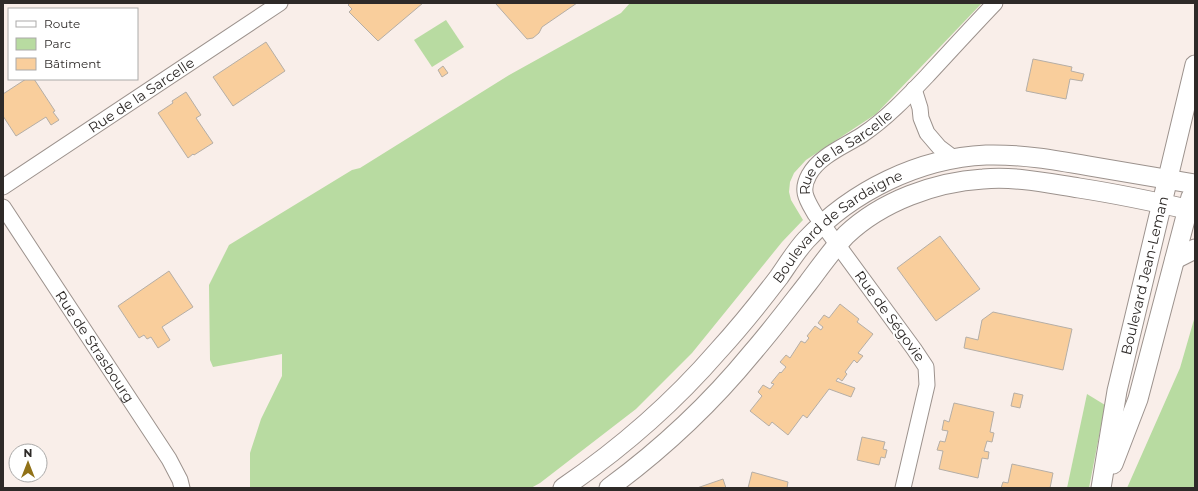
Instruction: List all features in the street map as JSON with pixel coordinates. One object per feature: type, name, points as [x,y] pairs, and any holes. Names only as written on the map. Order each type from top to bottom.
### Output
[{"type":"street","name":"Rue de la Sarcelle","points":[[3,187],[280,3]]},
{"type":"street","name":"Rue de la Sarcelle","points":[[822,224],[805,197],[806,185],[810,172],[826,157],[876,125],[914,89],[995,3]]},
{"type":"street","name":"Boulevard Jean-Leman","points":[[1102,488],[1117,391],[1195,65]]},
{"type":"street","points":[[914,89],[920,108],[921,118],[927,133],[939,147],[955,159]]},
{"type":"street","name":"Boulevard de Sardaigne","points":[[563,488],[630,437],[704,367],[755,307],[806,240],[822,224],[844,207],[882,184],[912,170],[955,159],[987,155],[1023,156],[1195,183]]},
{"type":"street","name":"Boulevard de Sardaigne","points":[[609,488],[667,441],[712,398],[757,347],[837,245],[857,226],[890,205],[930,189],[964,181],[999,178],[1038,181],[1161,203],[1191,210]]},
{"type":"street","name":"Boulevard Jean-Leman","points":[[1102,488],[1138,399],[1175,259],[1191,210],[1195,183]]},
{"type":"street","name":"Rue de Strasbourg","points":[[3,207],[169,459],[180,480],[182,488]]},
{"type":"street","name":"Rue de Ségovie","points":[[822,224],[926,367],[927,385],[903,488]]},
{"type":"street","points":[[1175,259],[1195,249]]},
{"type":"green space","points":[[630,3],[982,3],[876,114],[806,160],[794,173],[790,182],[789,192],[791,200],[803,220],[782,242],[692,353],[636,409],[540,483],[531,488],[250,488],[250,453],[261,419],[282,376],[282,354],[213,367],[210,360],[209,285],[229,245],[352,170],[360,168],[511,74],[621,13]]},
{"type":"green space","points":[[446,20],[464,47],[432,67],[414,40]]},
{"type":"green space","points":[[1195,316],[1195,488],[1127,488],[1180,368]]},
{"type":"green space","points":[[1087,394],[1105,405],[1089,488],[1067,488]]},
{"type":"building","points":[[350,3],[423,3],[378,41],[349,12],[352,9],[348,5]]},
{"type":"building","points":[[577,3],[542,27],[539,33],[533,38],[527,39],[496,4]]},
{"type":"building","points":[[266,42],[285,71],[233,106],[213,77]]},
{"type":"building","points":[[1033,59],[1072,67],[1071,71],[1084,74],[1082,81],[1070,79],[1066,99],[1026,91]]},
{"type":"building","points":[[443,66],[448,73],[442,77],[438,70]]},
{"type":"building","points":[[24,80],[35,80],[55,111],[53,112],[59,120],[51,125],[46,117],[16,136],[3,116],[3,94]]},
{"type":"building","points":[[186,92],[201,115],[196,118],[213,143],[188,158],[158,113]]},
{"type":"building","points":[[940,236],[980,289],[936,321],[897,268]]},
{"type":"building","points":[[169,271],[193,307],[162,327],[170,340],[158,348],[151,337],[147,339],[144,335],[139,338],[118,306]]},
{"type":"building","points":[[840,304],[859,319],[857,322],[873,334],[858,353],[863,356],[857,363],[854,360],[845,372],[847,374],[842,381],[838,378],[836,381],[855,388],[851,397],[829,389],[807,418],[803,415],[788,435],[772,422],[769,426],[750,411],[762,396],[758,392],[763,385],[770,389],[774,384],[771,383],[786,367],[780,362],[786,355],[790,358],[801,341],[805,343],[809,338],[807,336],[815,326],[821,330],[823,327],[818,323],[824,315],[829,318]]},
{"type":"building","points":[[993,312],[1072,329],[1063,370],[964,348],[966,337],[978,340],[982,320]]},
{"type":"building","points":[[1014,393],[1023,395],[1020,408],[1011,406]]},
{"type":"building","points":[[954,403],[994,412],[990,432],[994,433],[992,442],[987,441],[984,451],[989,452],[988,459],[982,458],[978,478],[939,469],[943,451],[937,450],[940,441],[945,442],[948,431],[942,430],[944,420],[949,422]]},
{"type":"building","points":[[862,437],[885,442],[883,449],[887,450],[885,458],[881,457],[879,465],[857,460]]},
{"type":"building","points":[[1012,464],[1053,473],[1050,488],[1001,488],[1003,482],[1008,483]]},
{"type":"building","points":[[752,472],[788,482],[787,488],[748,488]]},
{"type":"building","points":[[723,479],[726,488],[697,488]]}]
